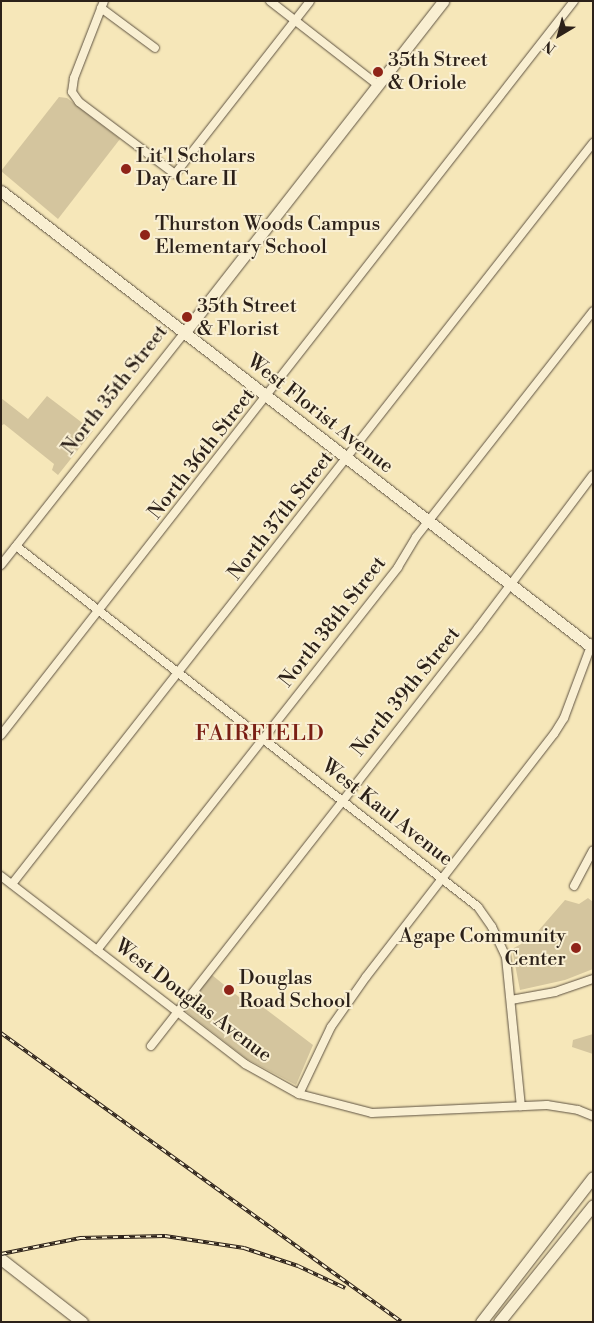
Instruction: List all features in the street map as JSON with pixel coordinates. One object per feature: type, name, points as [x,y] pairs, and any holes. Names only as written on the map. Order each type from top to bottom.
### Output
[{"type":"street","points":[[270,1],[378,85]]},
{"type":"street","points":[[155,48],[103,4],[74,78],[72,92],[79,102],[175,174],[310,1]]},
{"type":"street","name":"North 35th Street","points":[[1,565],[443,1]]},
{"type":"street","name":"North 36th Street","points":[[1,735],[268,397],[574,1]]},
{"type":"street","name":"North 37th Street","points":[[12,884],[180,673],[593,142]]},
{"type":"street","name":"West Florist Avenue","points":[[1,191],[429,522],[592,645]]},
{"type":"street","name":"North 38th Street","points":[[97,950],[398,567],[429,522],[593,311]]},
{"type":"street","name":"North 39th Street","points":[[151,1046],[342,798],[478,628],[509,583],[593,475]]},
{"type":"street","name":"West Kaul Avenue","points":[[16,546],[445,878],[478,907],[492,927],[506,957],[521,1106]]},
{"type":"street","points":[[298,1094],[330,1027],[366,977],[445,878],[554,734],[564,718],[592,645]]},
{"type":"street","points":[[574,886],[593,851]]},
{"type":"street","name":"West Douglas Avenue","points":[[1,876],[245,1064],[298,1094],[372,1113],[430,1113],[521,1106],[578,1110],[593,1116]]},
{"type":"street","points":[[511,1000],[555,992],[593,979]]},
{"type":"street","points":[[481,1322],[593,1177]]},
{"type":"street","points":[[499,1322],[593,1205]]},
{"type":"street","points":[[1,1259],[82,1322]]},
{"type":"shaded area","points":[[59,97],[67,98],[120,139],[58,219],[1,171]]},
{"type":"shaded area","points":[[47,396],[93,431],[58,475],[52,470],[54,464],[4,424],[1,426],[1,398],[28,419]]},
{"type":"shaded area","points":[[588,898],[593,902],[593,969],[565,980],[520,990],[512,949],[532,938],[565,900],[579,904]]},
{"type":"shaded area","points":[[212,975],[250,1006],[255,1001],[313,1045],[296,1085],[247,1059],[184,1010]]},
{"type":"shaded area","points":[[593,1034],[593,1054],[572,1047],[573,1040]]},
{"type":"railway","points":[[1,1033],[401,1322]]},
{"type":"railway","points":[[1,1254],[80,1238],[165,1236],[244,1248],[298,1266],[345,1288]]},
{"type":"place","name":"35th Street & Oriole","points":[[378,72]]},
{"type":"place","name":"Lit'l Scholars Day Care II","points":[[126,169]]},
{"type":"place","name":"Thurston Woods Campus Elementary School","points":[[145,235]]},
{"type":"place","name":"35th Street & Florist","points":[[187,317]]},
{"type":"place","name":"Agape Community Center","points":[[576,948]]},
{"type":"place","name":"Douglas Road School","points":[[229,990]]},
{"type":"district","name":"FAIRFIELD","points":[[260,734]]}]
